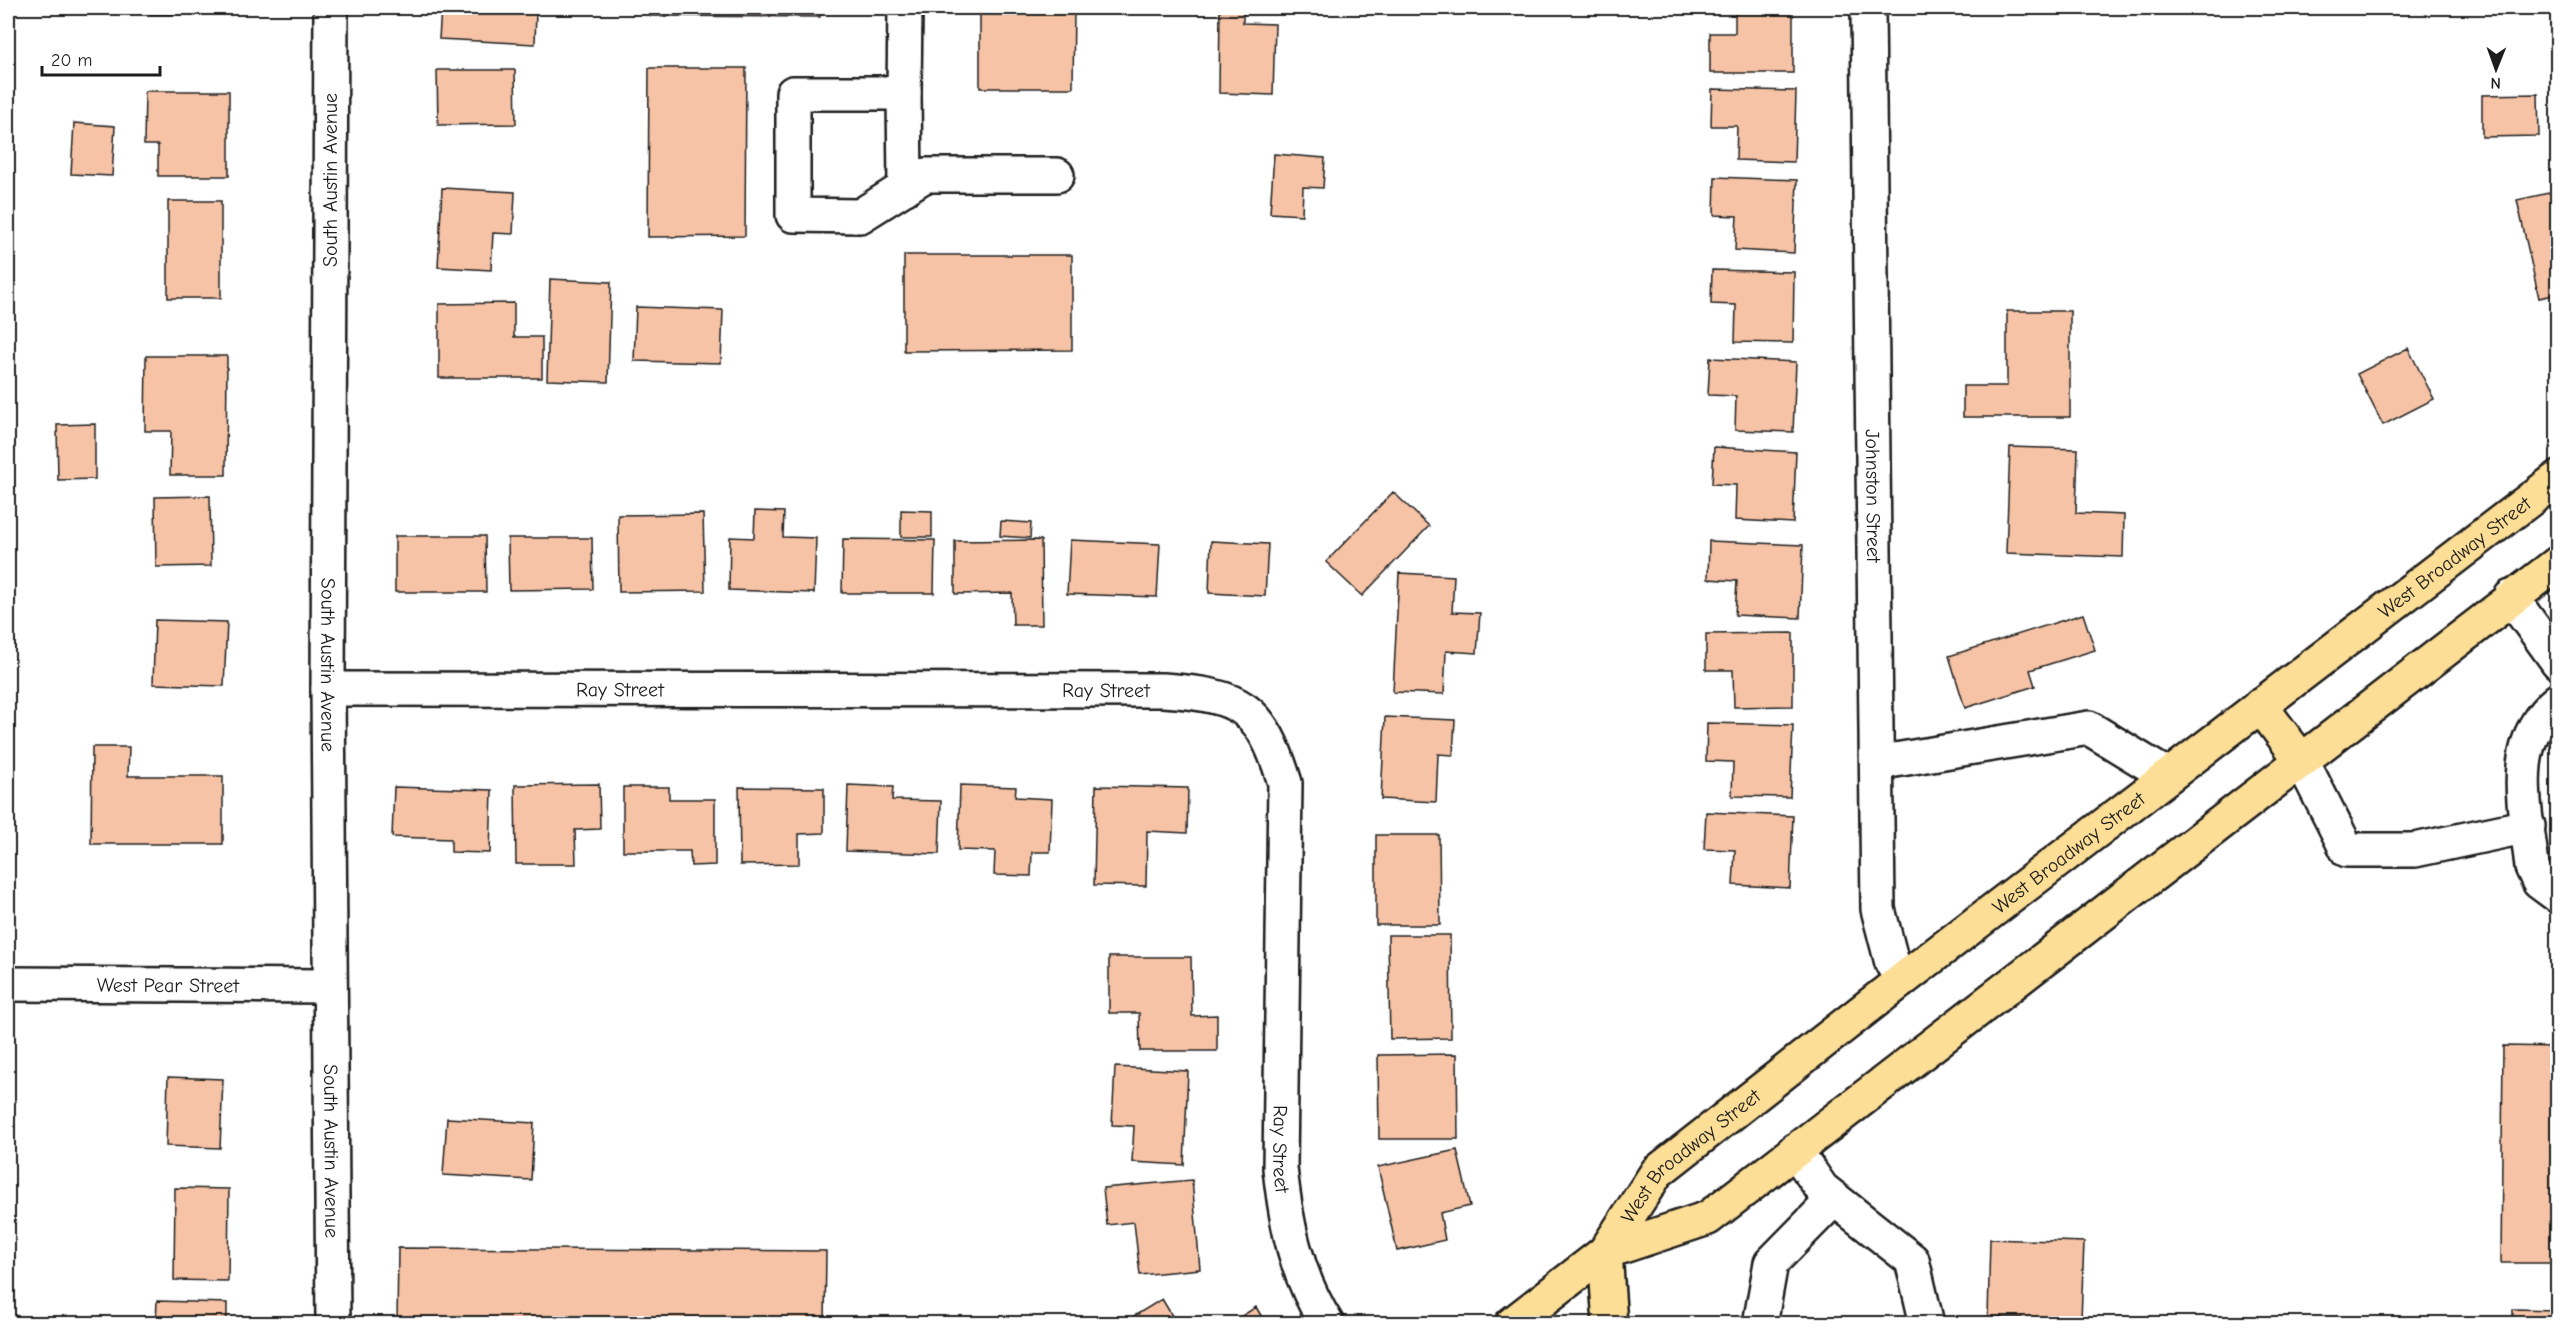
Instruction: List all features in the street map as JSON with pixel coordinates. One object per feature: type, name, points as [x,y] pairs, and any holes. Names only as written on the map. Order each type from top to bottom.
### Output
[{"type":"main road","name":"West Broadway Street","points":[[1605,1252],[1657,1172],[1902,980],[2558,478]]},
{"type":"main road","name":"West Broadway Street","points":[[1512,1323],[1605,1252],[1708,1218],[2558,562]]},
{"type":"main road","points":[[2260,705],[2301,761]]},
{"type":"main road","points":[[1605,1252],[1610,1323]]},
{"type":"street","name":"South Austin Avenue","points":[[331,8],[328,689],[333,1323]]},
{"type":"street","points":[[905,8],[905,188]]},
{"type":"street","name":"Johnston Street","points":[[1868,8],[1878,909],[1892,963],[1902,980]]},
{"type":"street","points":[[904,93],[793,93],[793,215],[860,216],[925,176],[1057,175]]},
{"type":"street","points":[[2511,597],[2558,662]]},
{"type":"street","name":"Ray Street","points":[[328,689],[1163,690],[1200,692],[1230,700],[1251,713],[1266,733],[1285,783],[1280,1168],[1285,1214],[1293,1251],[1306,1284],[1327,1323]]},
{"type":"street","points":[[2558,700],[2542,712],[2534,726],[2522,760],[2532,867],[2540,882],[2558,896]]},
{"type":"street","points":[[1877,764],[2090,728],[2168,776]]},
{"type":"street","points":[[2301,761],[2347,850],[2415,850],[2528,826]]},
{"type":"street","name":"West Pear Street","points":[[8,984],[330,986]]},
{"type":"street","points":[[1795,1150],[1822,1190],[1912,1260],[1927,1323]]},
{"type":"street","points":[[1760,1323],[1772,1263],[1834,1199]]},
{"type":"building","points":[[149,8],[228,8],[228,14],[149,14]]},
{"type":"building","points":[[441,8],[536,10],[535,44],[439,39]]},
{"type":"building","points":[[651,8],[820,8],[820,17],[651,16]]},
{"type":"building","points":[[980,8],[1074,8],[1073,88],[980,88]]},
{"type":"building","points":[[1220,8],[1243,8],[1243,23],[1275,24],[1273,95],[1219,93]]},
{"type":"building","points":[[1735,8],[1793,8],[1793,73],[1710,73],[1710,33],[1735,33]]},
{"type":"building","points":[[649,68],[746,68],[745,236],[648,237]]},
{"type":"building","points":[[437,70],[515,70],[516,124],[438,125]]},
{"type":"building","points":[[1712,89],[1796,91],[1794,162],[1736,160],[1737,126],[1711,126]]},
{"type":"building","points":[[145,91],[229,91],[229,176],[158,176],[158,145],[144,145]]},
{"type":"building","points":[[2538,94],[2539,136],[2482,137],[2482,95]]},
{"type":"building","points":[[74,123],[115,126],[112,176],[71,174]]},
{"type":"building","points":[[1274,154],[1325,158],[1323,188],[1303,187],[1302,215],[1270,213]]},
{"type":"building","points":[[1715,177],[1797,180],[1794,253],[1735,250],[1737,216],[1714,215]]},
{"type":"building","points":[[442,188],[515,192],[513,234],[493,233],[491,270],[438,267]]},
{"type":"building","points":[[2558,191],[2558,294],[2539,298],[2517,200]]},
{"type":"building","points":[[168,201],[221,201],[221,298],[168,298]]},
{"type":"building","points":[[904,255],[1072,255],[1072,350],[904,351]]},
{"type":"building","points":[[1712,270],[1794,272],[1793,343],[1735,342],[1736,305],[1711,304]]},
{"type":"building","points":[[550,279],[611,282],[608,382],[547,380]]},
{"type":"building","points":[[514,303],[514,337],[542,337],[542,378],[439,378],[439,304]]},
{"type":"building","points":[[636,307],[723,310],[721,363],[634,361]]},
{"type":"building","points":[[2007,311],[2070,311],[2070,417],[1963,417],[1963,386],[2007,386]]},
{"type":"building","points":[[2408,348],[2434,399],[2383,425],[2357,374]]},
{"type":"building","points":[[146,356],[227,356],[226,475],[170,475],[171,431],[145,431]]},
{"type":"building","points":[[1710,358],[1796,362],[1793,432],[1735,430],[1736,396],[1708,395]]},
{"type":"building","points":[[95,424],[95,479],[58,480],[57,425]]},
{"type":"building","points":[[1714,447],[1796,452],[1793,523],[1735,520],[1736,485],[1712,484]]},
{"type":"building","points":[[2010,447],[2078,449],[2076,513],[2124,515],[2123,557],[2006,553]]},
{"type":"building","points":[[1393,492],[1429,526],[1362,596],[1326,562]]},
{"type":"building","points":[[210,496],[211,566],[156,567],[155,497]]},
{"type":"building","points":[[901,510],[932,511],[932,537],[901,537]]},
{"type":"building","points":[[755,511],[784,512],[783,537],[816,538],[814,593],[729,590],[730,537],[754,538]]},
{"type":"building","points":[[703,514],[705,591],[619,592],[618,515]]},
{"type":"building","points":[[1001,521],[1031,523],[1030,538],[1000,536]]},
{"type":"building","points":[[395,536],[485,536],[486,592],[395,592]]},
{"type":"building","points":[[508,538],[592,538],[593,589],[509,590]]},
{"type":"building","points":[[843,539],[935,540],[934,593],[842,593]]},
{"type":"building","points":[[1041,540],[1042,625],[1013,625],[1012,593],[955,594],[955,541]]},
{"type":"building","points":[[1070,540],[1160,544],[1157,597],[1067,594]]},
{"type":"building","points":[[1211,541],[1268,544],[1265,596],[1209,593]]},
{"type":"building","points":[[1709,541],[1803,545],[1800,618],[1735,615],[1737,581],[1708,579]]},
{"type":"building","points":[[1399,573],[1454,576],[1452,612],[1480,613],[1477,653],[1446,651],[1444,694],[1393,692]]},
{"type":"building","points":[[2083,614],[2095,650],[2030,670],[2035,686],[1965,708],[1949,656]]},
{"type":"building","points":[[155,620],[227,622],[224,686],[153,684]]},
{"type":"building","points":[[1793,633],[1793,706],[1734,707],[1733,670],[1706,670],[1706,634]]},
{"type":"building","points":[[1385,717],[1455,720],[1453,755],[1438,754],[1436,802],[1381,799]]},
{"type":"building","points":[[1707,723],[1793,725],[1790,797],[1732,796],[1733,762],[1706,761]]},
{"type":"building","points":[[8,728],[13,728],[14,777],[8,777]]},
{"type":"building","points":[[92,747],[129,747],[128,776],[223,776],[223,844],[91,844]]},
{"type":"building","points":[[599,784],[600,829],[575,830],[576,864],[516,864],[515,785]]},
{"type":"building","points":[[848,785],[893,787],[892,800],[941,801],[939,854],[846,851]]},
{"type":"building","points":[[960,785],[1016,787],[1015,797],[1052,799],[1050,852],[1032,852],[1031,876],[994,875],[995,851],[958,850]]},
{"type":"building","points":[[1096,786],[1188,788],[1187,833],[1147,831],[1146,886],[1094,885]]},
{"type":"building","points":[[394,787],[492,790],[490,853],[451,852],[451,839],[392,837]]},
{"type":"building","points":[[623,787],[669,787],[669,799],[715,799],[715,865],[691,866],[690,851],[623,851]]},
{"type":"building","points":[[739,787],[824,788],[824,833],[799,834],[799,864],[740,865]]},
{"type":"building","points":[[1706,812],[1793,816],[1790,888],[1733,885],[1735,850],[1704,849]]},
{"type":"building","points":[[1376,835],[1439,835],[1440,925],[1376,925]]},
{"type":"building","points":[[1388,935],[1450,935],[1451,1038],[1390,1039]]},
{"type":"building","points":[[1109,957],[1191,957],[1192,1016],[1217,1015],[1217,1051],[1140,1051],[1139,1013],[1109,1013]]},
{"type":"building","points":[[2503,1046],[2558,1047],[2558,1263],[2501,1263]]},
{"type":"building","points":[[1457,1054],[1458,1139],[1379,1139],[1378,1055]]},
{"type":"building","points":[[1115,1067],[1188,1071],[1184,1165],[1132,1162],[1134,1126],[1112,1125]]},
{"type":"building","points":[[168,1077],[223,1079],[220,1148],[166,1146]]},
{"type":"building","points":[[447,1118],[534,1123],[531,1180],[443,1175]]},
{"type":"building","points":[[1457,1150],[1470,1206],[1440,1213],[1445,1240],[1397,1251],[1378,1167]]},
{"type":"building","points":[[1192,1180],[1200,1269],[1140,1275],[1134,1222],[1107,1225],[1103,1188]]},
{"type":"building","points":[[175,1188],[229,1189],[228,1281],[174,1280]]},
{"type":"building","points":[[1990,1239],[2084,1242],[2081,1320],[2051,1319],[2051,1324],[2022,1324],[2022,1318],[1988,1317]]},
{"type":"building","points":[[398,1248],[826,1251],[825,1324],[397,1324]]},
{"type":"building","points":[[1162,1299],[1177,1324],[1121,1324]]},
{"type":"building","points":[[157,1301],[227,1303],[227,1324],[156,1324]]},
{"type":"building","points":[[1256,1307],[1266,1324],[1229,1324]]},
{"type":"building","points":[[2513,1309],[2558,1310],[2558,1324],[2513,1324]]}]
